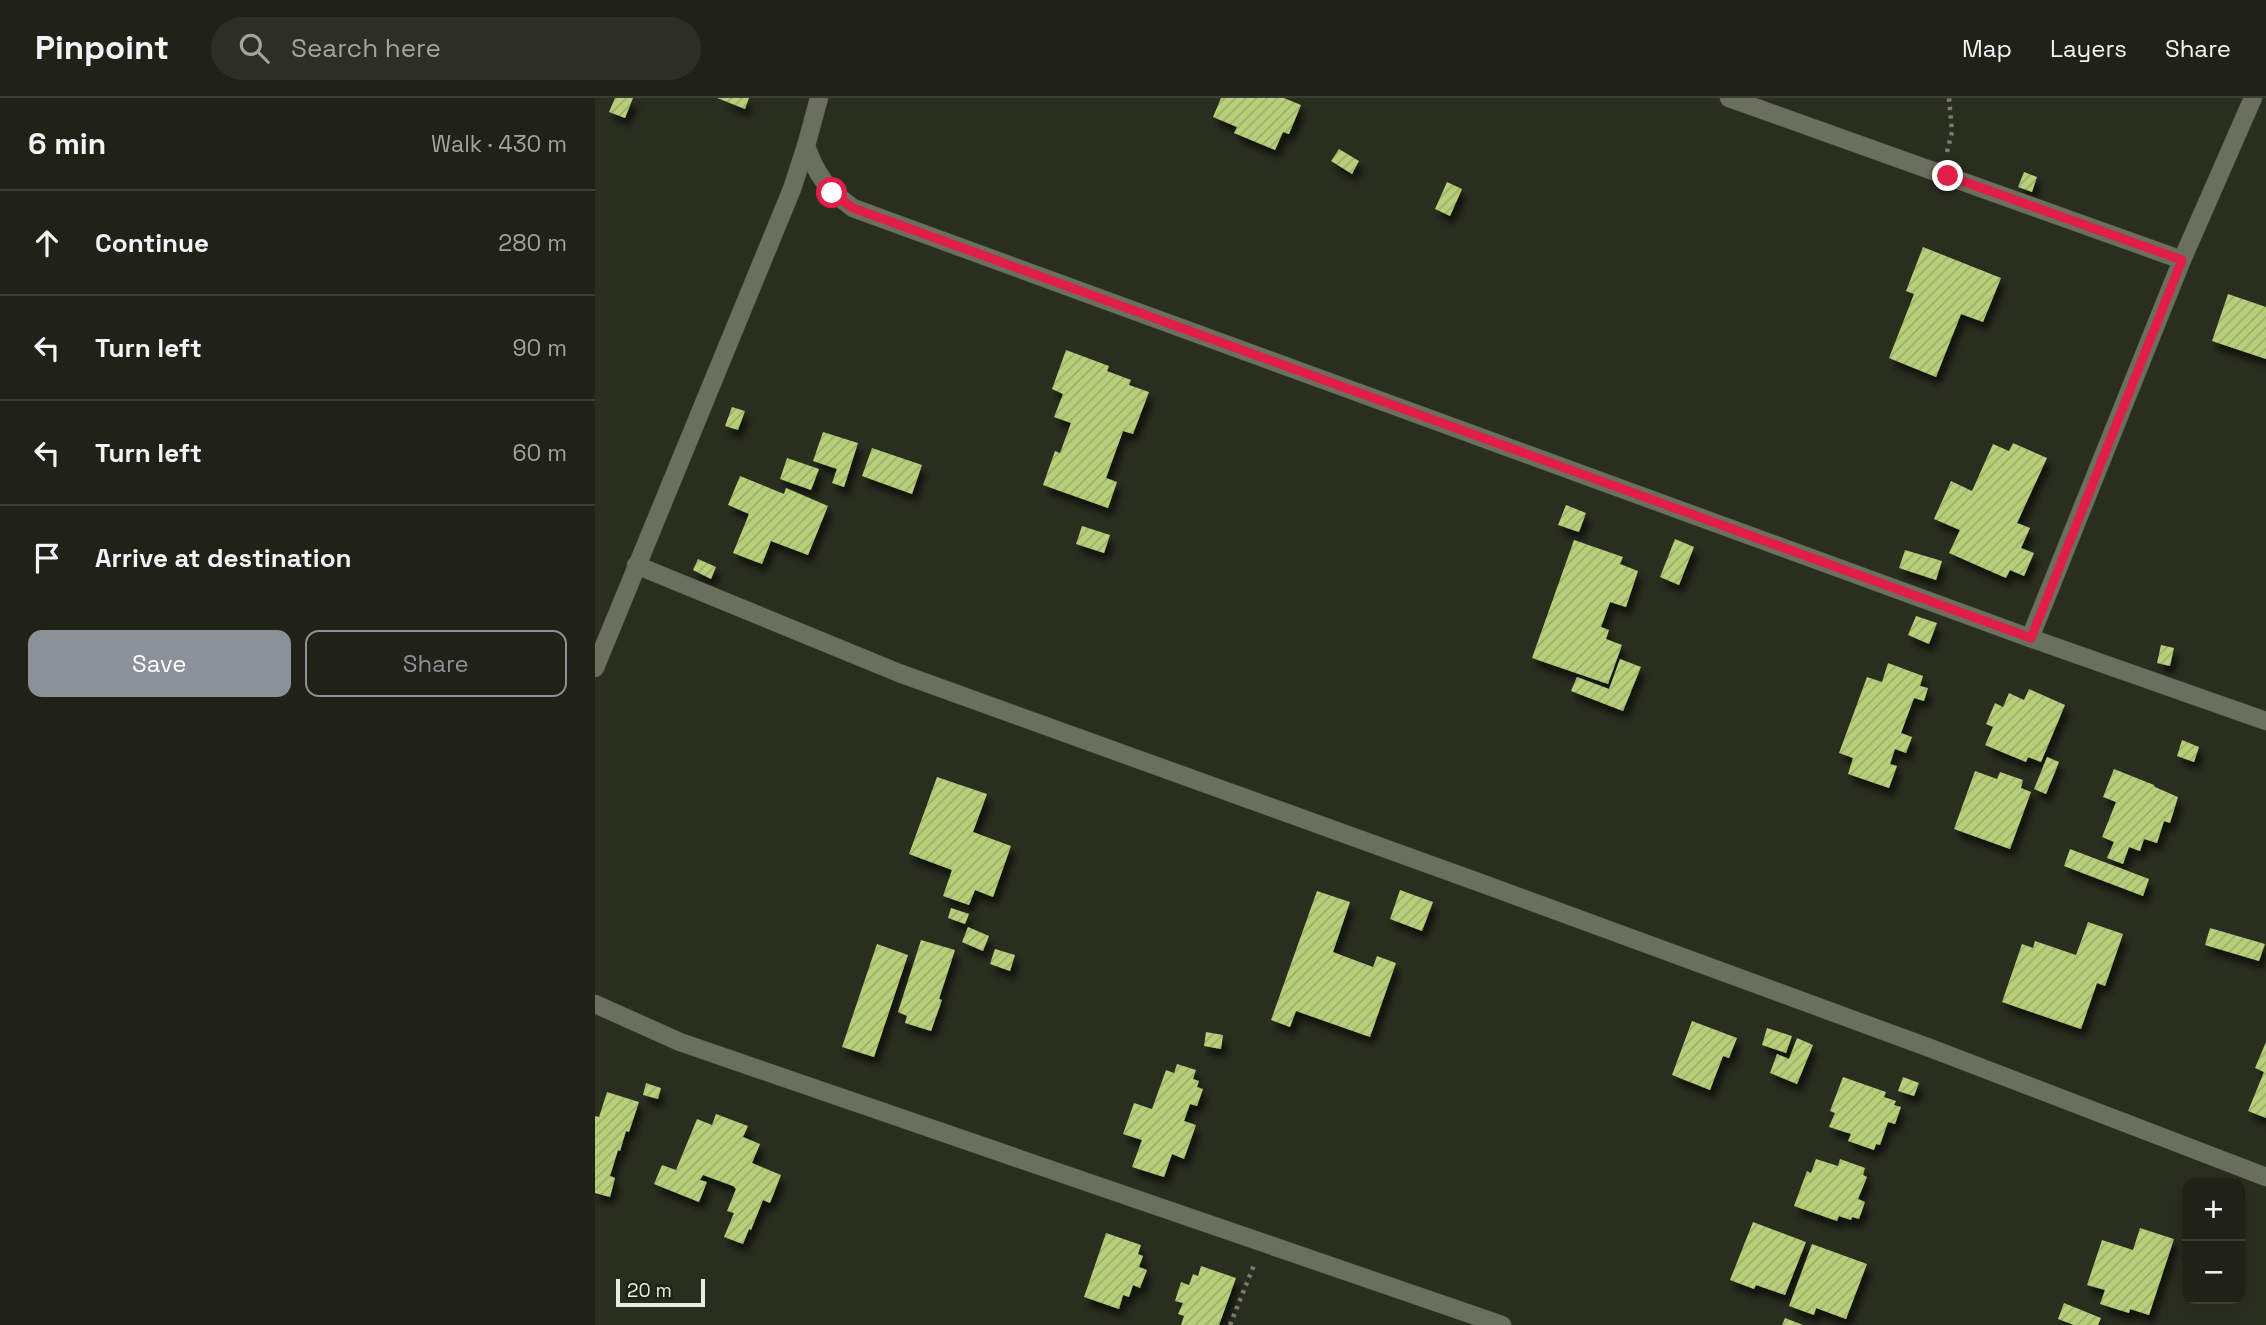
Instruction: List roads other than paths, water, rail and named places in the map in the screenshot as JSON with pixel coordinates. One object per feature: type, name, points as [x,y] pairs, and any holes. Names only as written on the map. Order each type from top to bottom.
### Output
[{"type":"street","points":[[595,668],[792,189],[819,98]]},
{"type":"street","points":[[1729,98],[2182,260]]},
{"type":"street","points":[[2031,638],[2182,260],[2253,98]]},
{"type":"street","points":[[806,146],[815,171],[832,193],[853,208],[2266,722]]},
{"type":"street","points":[[636,565],[899,673],[1891,1034],[2266,1177]]},
{"type":"street","points":[[595,1004],[680,1042],[1502,1325]]}]
